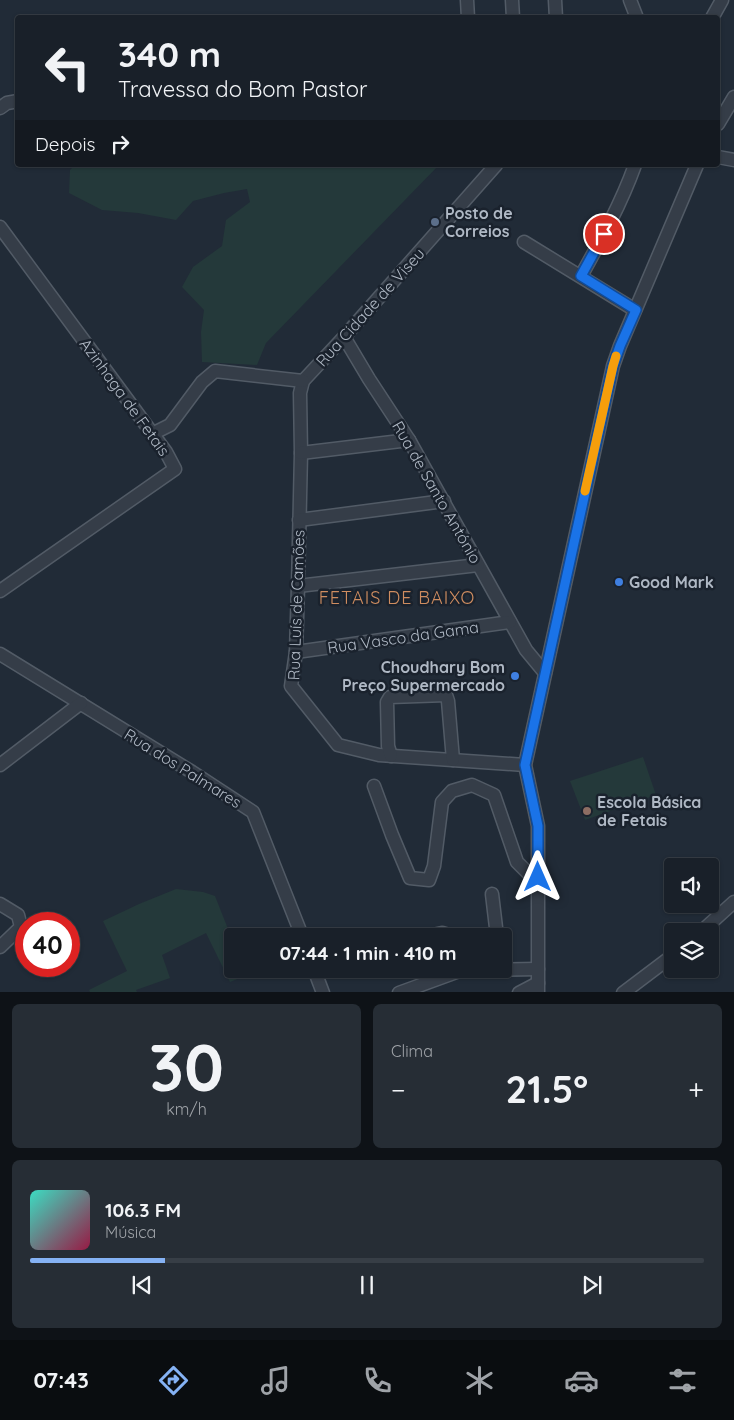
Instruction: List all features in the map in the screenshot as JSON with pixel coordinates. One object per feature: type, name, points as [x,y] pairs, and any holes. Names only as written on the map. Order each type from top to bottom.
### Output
[{"type":"street","points":[[467,0],[468,15]]},
{"type":"street","points":[[512,0],[513,15]]},
{"type":"street","points":[[555,0],[556,15]]},
{"type":"street","points":[[630,0],[636,15]]},
{"type":"street","points":[[714,15],[722,0]]},
{"type":"street","points":[[720,121],[734,97]]},
{"type":"street","points":[[720,157],[734,160]]},
{"type":"street","name":"Rua Cidade de Viseu","points":[[303,380],[344,337],[494,167]]},
{"type":"street","points":[[581,276],[612,220],[634,167]]},
{"type":"street","points":[[519,992],[538,988],[538,826],[525,765],[613,366],[696,167]]},
{"type":"street","name":"Azinhaga de Fetais","points":[[0,227],[166,452],[175,469],[0,591]]},
{"type":"street","points":[[524,242],[636,310]]},
{"type":"street","name":"Rua de Santo António","points":[[344,337],[409,440],[526,650],[545,673]]},
{"type":"street","points":[[152,434],[170,424],[202,382],[215,371],[303,380]]},
{"type":"street","name":"Rua Luís de Camões","points":[[303,380],[300,393],[301,453],[296,652],[291,686],[338,745],[379,755],[525,765]]},
{"type":"street","points":[[301,453],[409,440]]},
{"type":"street","points":[[299,520],[444,501]]},
{"type":"street","points":[[298,586],[478,564]]},
{"type":"street","name":"Rua Vasco da Gama","points":[[296,652],[510,622]]},
{"type":"street","name":"Rua dos Palmares","points":[[0,654],[192,772],[253,812],[299,928]]},
{"type":"street","points":[[391,756],[388,746],[387,702],[390,698],[446,695],[453,760]]},
{"type":"street","points":[[0,765],[81,703]]},
{"type":"street","points":[[374,786],[410,878],[429,880],[434,866],[442,802],[452,791],[472,785],[494,795],[517,862],[528,872],[538,877]]},
{"type":"street","points":[[492,894],[496,928]]},
{"type":"street","points":[[711,923],[734,902]]},
{"type":"street","points":[[0,904],[18,915],[21,927],[0,947]]},
{"type":"street","points":[[623,992],[664,962]]},
{"type":"street","points":[[512,969],[538,969]]},
{"type":"street","points":[[318,978],[323,992]]},
{"type":"street","points":[[400,992],[439,978]]},
{"type":"green space","points":[[73,167],[437,167],[266,343],[257,365],[202,362],[201,332],[204,310],[182,287],[193,267],[222,246],[226,220],[250,202],[247,189],[193,201],[176,220],[138,213],[102,210],[69,193],[70,170]]},
{"type":"green space","points":[[643,757],[656,795],[585,820],[570,781]]},
{"type":"green space","points":[[176,889],[203,892],[215,896],[228,928],[224,928],[224,970],[206,933],[162,955],[170,978],[136,990],[137,992],[90,992],[89,990],[127,971],[103,921]]},
{"type":"green space","points":[[228,978],[240,978],[230,982]]},
{"type":"slow traffic","points":[[585,491],[616,356]]},
{"type":"place","name":"Posto de Correios","points":[[435,222]]},
{"type":"place","name":"Good Mark","points":[[619,582]]},
{"type":"place","name":"Choudhary Bom Preço Supermercado","points":[[515,676]]},
{"type":"place","name":"Escola Básica de Fetais","points":[[587,811]]},
{"type":"district","name":"FETAIS DE BAIXO","points":[[397,598]]},
{"type":"route","points":[[538,877],[538,826],[525,765],[613,366],[636,310],[581,276],[604,234]]}]
